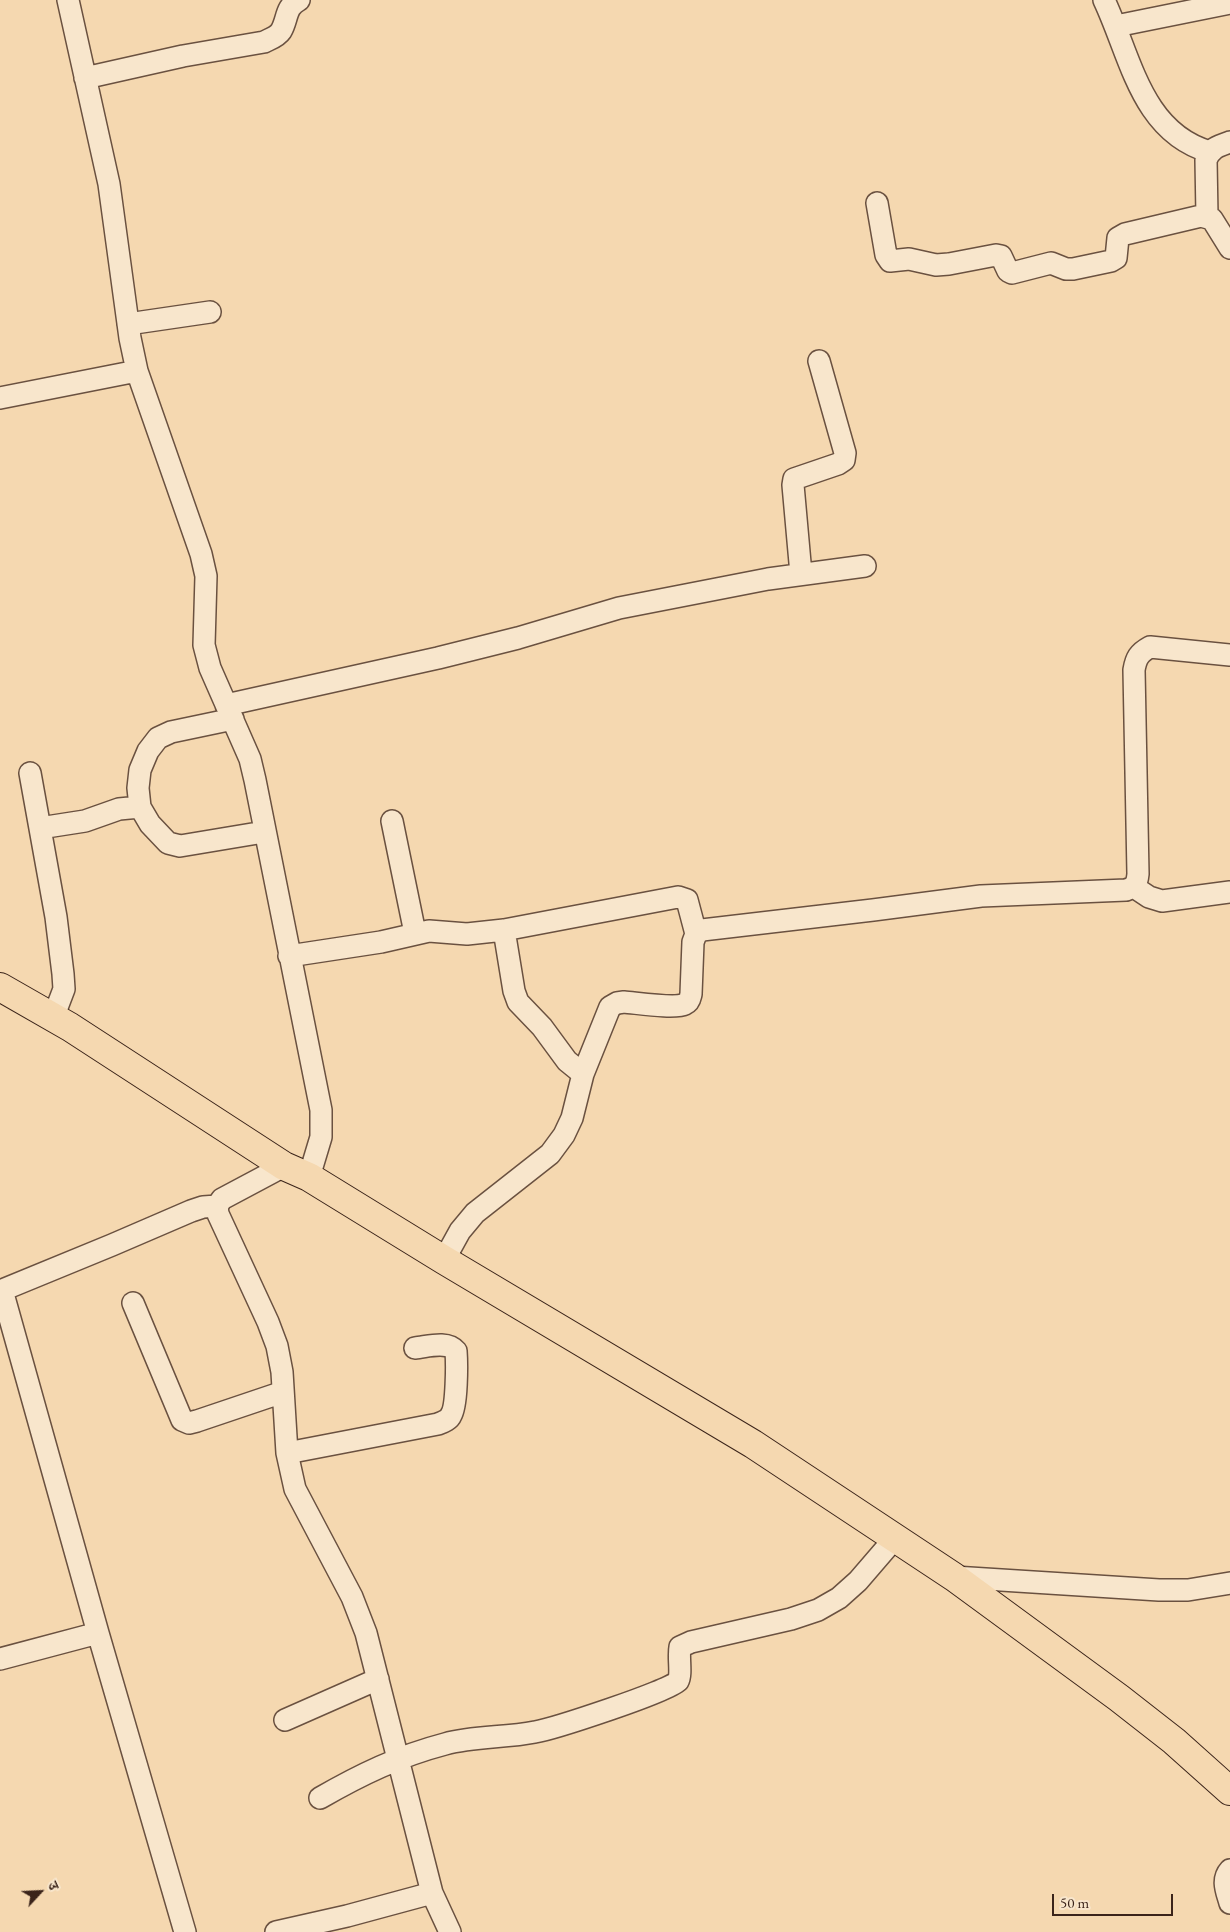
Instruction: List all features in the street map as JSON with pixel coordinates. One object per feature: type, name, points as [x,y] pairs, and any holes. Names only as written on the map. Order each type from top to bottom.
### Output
[{"type":"main road","points":[[0,987],[53,1018],[284,1166],[309,1177],[444,1260],[753,1444],[954,1577],[1120,1698],[1174,1741],[1230,1790]]},
{"type":"street","points":[[68,0],[109,184],[128,324],[137,371],[201,554],[206,576],[203,623],[204,645],[210,668],[250,759],[322,1124],[309,1177]]},
{"type":"street","points":[[1104,0],[1139,86],[1157,116],[1169,130],[1186,144],[1210,152]]},
{"type":"street","points":[[85,78],[183,56],[264,42],[275,37],[281,31],[287,10],[294,1]]},
{"type":"street","points":[[1116,26],[1230,3]]},
{"type":"street","points":[[1207,216],[1206,160],[1215,147],[1230,142]]},
{"type":"street","points":[[877,203],[886,255],[890,262],[916,259],[936,265],[996,255],[1000,256],[1008,271],[1012,273],[1051,263],[1066,269],[1111,261],[1116,258],[1118,238],[1125,234],[1200,216],[1207,216],[1212,219],[1230,248]]},
{"type":"street","points":[[128,324],[210,312]]},
{"type":"street","points":[[801,574],[794,479],[838,464],[844,460],[845,454],[818,361]]},
{"type":"street","points":[[0,398],[137,371]]},
{"type":"street","points":[[264,832],[180,846],[168,843],[150,824],[140,807],[138,788],[140,770],[148,751],[158,738],[229,712],[518,638],[619,608],[768,579],[865,566]]},
{"type":"street","points":[[696,934],[710,928],[981,896],[1126,890],[1134,887],[1138,882],[1134,670],[1136,658],[1142,651],[1150,647],[1230,655]]},
{"type":"street","points":[[30,773],[63,974],[64,989],[53,1018]]},
{"type":"street","points":[[40,828],[85,821],[119,809],[140,807]]},
{"type":"street","points":[[392,821],[415,933]]},
{"type":"street","points":[[1134,887],[1149,897],[1162,901],[1230,892]]},
{"type":"street","points":[[289,956],[381,942],[429,931],[466,934],[504,930],[678,897],[687,900],[696,934],[693,942],[692,994],[689,1001],[676,1006],[617,1002],[610,1007],[583,1074],[572,1118],[564,1136],[550,1154],[475,1212],[460,1231],[444,1260]]},
{"type":"street","points":[[504,930],[514,991],[518,1002],[542,1027],[567,1061],[583,1074]]},
{"type":"street","points":[[284,1166],[222,1199],[217,1206],[218,1214],[274,1338],[282,1372],[287,1453],[295,1489],[352,1597],[366,1633],[432,1893],[450,1932]]},
{"type":"street","points":[[185,1932],[1,1291],[191,1210],[217,1206]]},
{"type":"street","points":[[134,1303],[182,1420],[189,1423],[197,1421],[283,1392]]},
{"type":"street","points":[[287,1453],[438,1424],[448,1420],[454,1405],[456,1351],[446,1345],[415,1348]]},
{"type":"street","points":[[320,1798],[369,1771],[398,1758],[464,1740],[537,1732],[625,1704],[672,1686],[679,1680],[678,1657],[680,1648],[691,1642],[791,1619],[818,1610],[839,1598],[858,1581],[895,1538]]},
{"type":"street","points":[[954,1577],[1159,1590],[1188,1590],[1230,1583]]},
{"type":"street","points":[[0,1660],[98,1632]]},
{"type":"street","points":[[285,1720],[378,1679]]},
{"type":"street","points":[[1230,1870],[1224,1881],[1230,1903]]},
{"type":"street","points":[[276,1932],[432,1893]]}]
